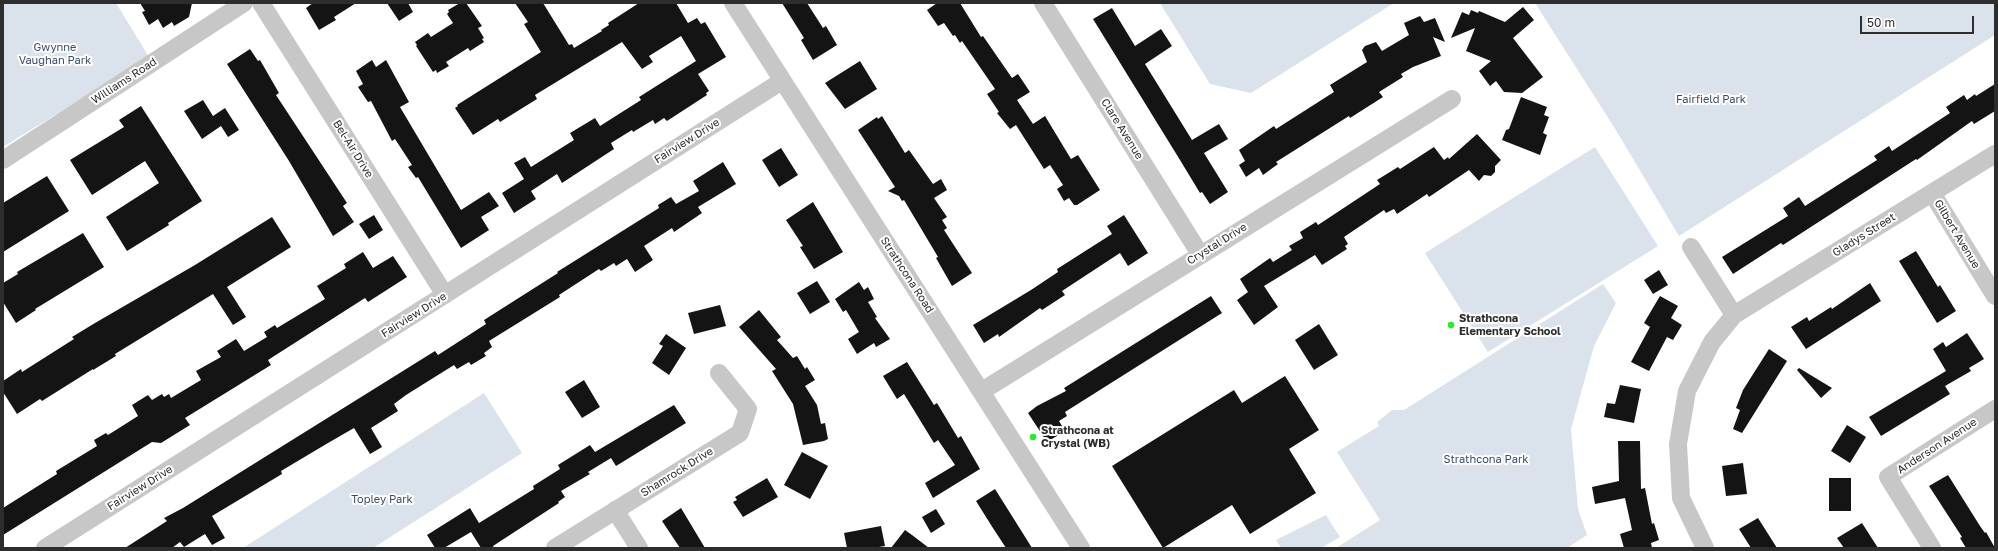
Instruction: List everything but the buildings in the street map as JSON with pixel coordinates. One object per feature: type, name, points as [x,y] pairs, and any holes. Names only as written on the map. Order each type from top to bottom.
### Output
[{"type":"street","name":"Williams Road","points":[[3,160],[244,3]]},
{"type":"street","name":"Bel-Air Drive","points":[[261,3],[445,295]]},
{"type":"street","name":"Strathcona Road","points":[[733,3],[1081,548]]},
{"type":"street","name":"Clare Avenue","points":[[1043,3],[1200,254]]},
{"type":"street","name":"Fairview Drive","points":[[45,548],[782,81]]},
{"type":"street","name":"Crystal Drive","points":[[982,391],[1200,254],[1452,99]]},
{"type":"street","name":"Gladys Street","points":[[1705,548],[1681,498],[1678,444],[1687,391],[1712,342],[1734,315],[1995,154]]},
{"type":"street","name":"Gilbert Avenue","points":[[1932,193],[1995,296]]},
{"type":"street","points":[[1691,247],[1734,315]]},
{"type":"street","name":"Shamrock Drive","points":[[555,548],[740,433],[748,409],[719,373]]},
{"type":"street","name":"Anderson Avenue","points":[[1932,548],[1888,478],[1995,409]]},
{"type":"street","points":[[615,510],[639,548]]},
{"type":"green space","name":"Gwynne Vaughan Park","points":[[3,3],[116,3],[149,57],[3,147]]},
{"type":"green space","points":[[1160,3],[1394,3],[1251,93],[1210,84]]},
{"type":"green space","name":"Fairfield Park","points":[[1535,3],[1995,3],[1995,35],[1679,236],[1614,127]]},
{"type":"green space","points":[[1595,147],[1658,246],[1488,352],[1425,253]]},
{"type":"green space","name":"Strathcona Park","points":[[1603,284],[1616,303],[1594,346],[1571,429],[1578,509],[1587,535],[1567,548],[1336,548],[1380,520],[1337,452],[1379,426],[1377,422],[1392,410],[1404,410]]},
{"type":"green space","name":"Topley Park","points":[[484,393],[522,453],[373,548],[243,548]]},
{"type":"green space","points":[[1326,515],[1340,537],[1321,548],[1281,548],[1276,540]]},
{"type":"place","name":"Strathcona Elementary School","points":[[1451,325]]},
{"type":"place","name":"Strathcona at Crystal (WB)","points":[[1033,437]]}]
